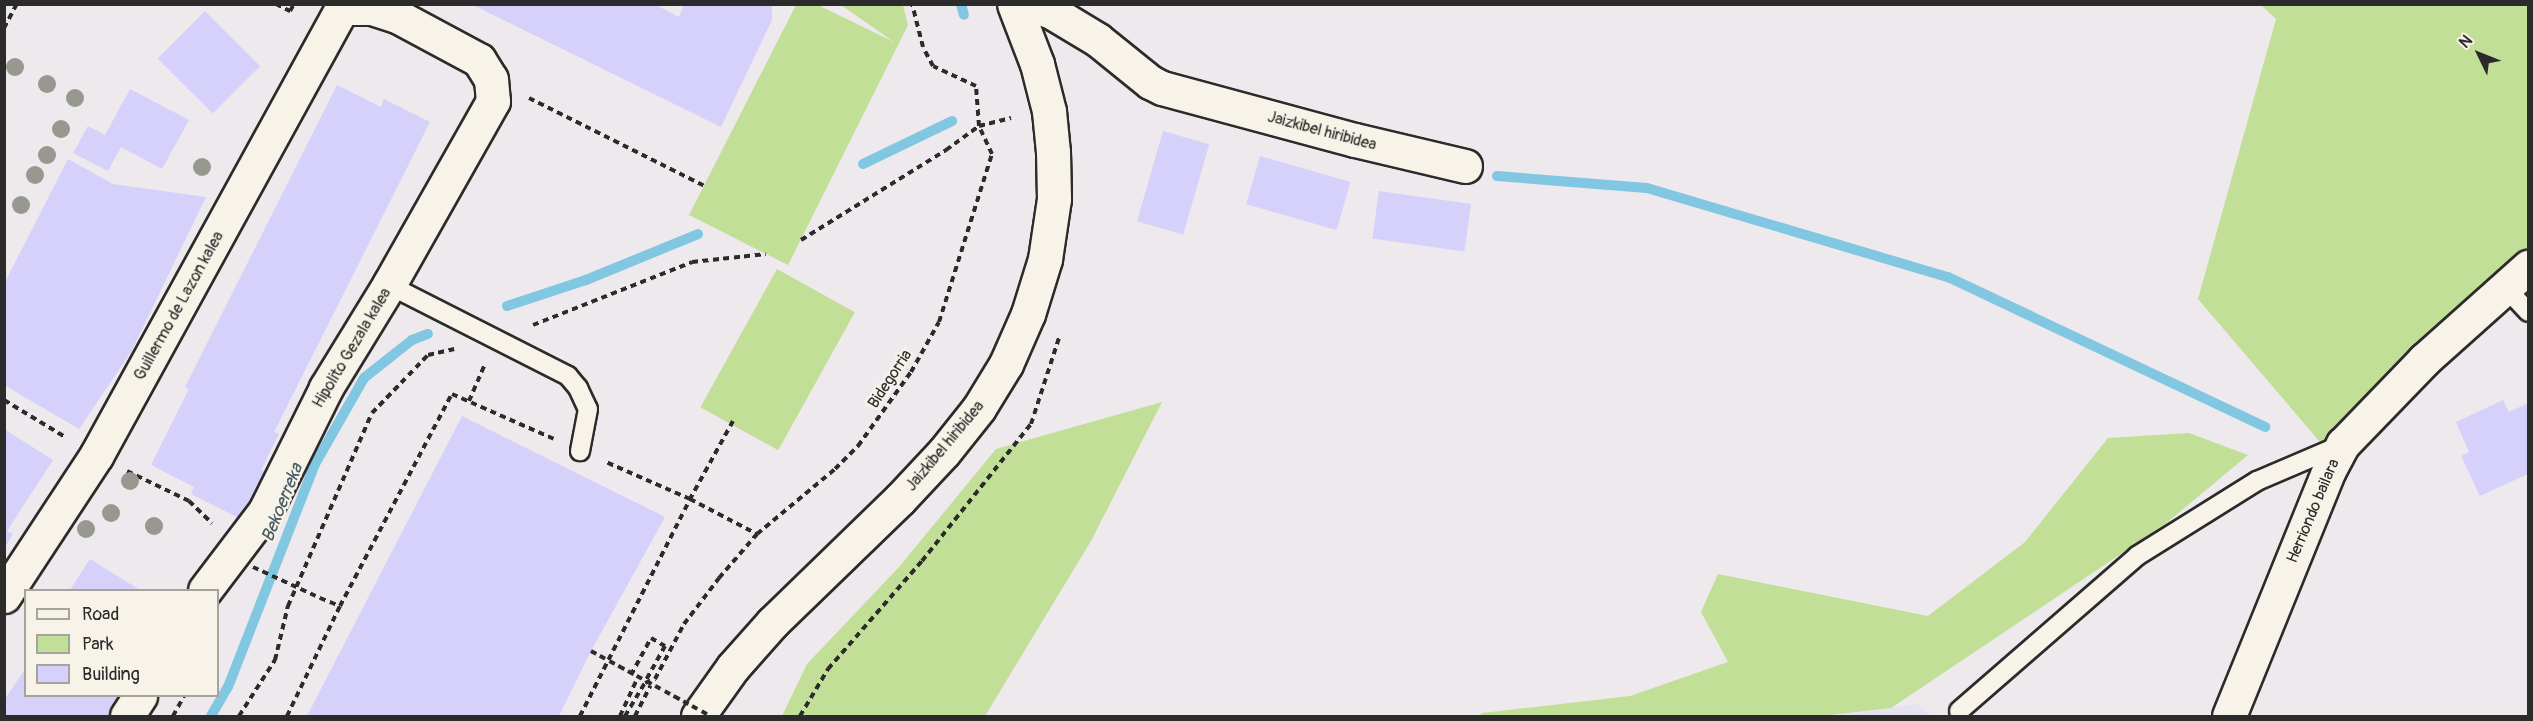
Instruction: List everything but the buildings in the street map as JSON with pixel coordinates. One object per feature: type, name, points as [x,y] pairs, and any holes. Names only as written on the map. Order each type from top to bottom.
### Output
[{"type":"street","name":"Jaizkibel hiribidea","points":[[698,717],[733,667],[772,622],[900,499],[944,452],[990,390],[1006,364],[1028,314],[1045,259],[1054,199],[1049,111],[1037,64],[1014,4]]},
{"type":"street","name":"Jaizkibel hiribidea","points":[[1025,4],[1050,10],[1098,40],[1150,82],[1162,88],[1322,132],[1465,166]]},
{"type":"street","name":"Guillermo de Lazon kalea","points":[[4,596],[96,456],[342,8],[372,8],[397,16],[479,60],[492,90]]},
{"type":"street","name":"Hipolito Gezala kalea","points":[[207,589],[265,511],[326,388],[389,285],[492,90]]},
{"type":"street","name":"Herriondo bailara","points":[[2229,717],[2329,470],[2343,444],[2384,399],[2517,277]]},
{"type":"street","points":[[127,717],[139,697]]},
{"type":"lane","points":[[2517,277],[2529,312]]},
{"type":"lane","points":[[389,285],[568,376],[578,388],[588,409],[580,451]]},
{"type":"lane","points":[[1959,711],[2137,556],[2256,481],[2343,444]]},
{"type":"path","points":[[4,28],[17,4]]},
{"type":"path","points":[[276,4],[290,11],[294,4]]},
{"type":"path","name":"Bidegorria","points":[[625,717],[645,683],[655,679],[684,624],[757,534],[858,446],[911,372],[939,322],[992,154],[980,126],[976,86],[933,66],[923,47],[912,4]]},
{"type":"path","points":[[492,90],[705,186]]},
{"type":"path","points":[[801,240],[946,150],[980,126],[1011,118]]},
{"type":"path","points":[[239,717],[275,660],[288,606],[372,413],[428,355],[496,339],[692,262],[766,254]]},
{"type":"path","points":[[469,401],[496,339]]},
{"type":"path","points":[[287,717],[340,606],[452,394],[690,499],[757,534]]},
{"type":"path","points":[[4,400],[96,456],[189,501]]},
{"type":"path","points":[[580,717],[690,499],[733,422]]},
{"type":"path","points":[[253,567],[340,606]]},
{"type":"path","points":[[631,675],[651,638],[665,646],[645,683]]},
{"type":"path","points":[[591,651],[650,686],[710,717]]},
{"type":"path","points":[[620,717],[637,678]]},
{"type":"path","points":[[635,717],[650,686]]},
{"type":"path","points":[[173,717],[183,697]]},
{"type":"shaded area","points":[[1918,704],[1931,716],[1833,716]]},
{"type":"green space","points":[[796,5],[818,5],[894,42],[841,5],[903,5],[908,25],[788,265],[689,215]]},
{"type":"green space","points":[[2261,5],[2528,5],[2528,265],[2325,448],[2198,299],[2276,19]]},
{"type":"green space","points":[[777,269],[855,312],[778,450],[700,407]]},
{"type":"green space","points":[[1162,402],[1091,541],[985,716],[782,716],[807,664],[899,567],[996,449]]},
{"type":"green space","points":[[2189,433],[2248,455],[2164,525],[1891,708],[1822,716],[1479,716],[1482,713],[1630,696],[1728,662],[1701,612],[1718,574],[1928,616],[2025,542],[2108,438]]},
{"type":"waterway","name":"Bekoerreka","points":[[961,4],[964,15]]},
{"type":"waterway","name":"Bekoerreka","points":[[863,164],[952,121]]},
{"type":"waterway","points":[[1497,176],[1647,188],[1948,277],[2265,427]]},
{"type":"waterway","name":"Bekoerreka","points":[[507,306],[586,280],[698,234]]},
{"type":"waterway","name":"Bekoerreka","points":[[211,716],[228,687],[315,464],[364,378],[412,340],[428,334]]}]
